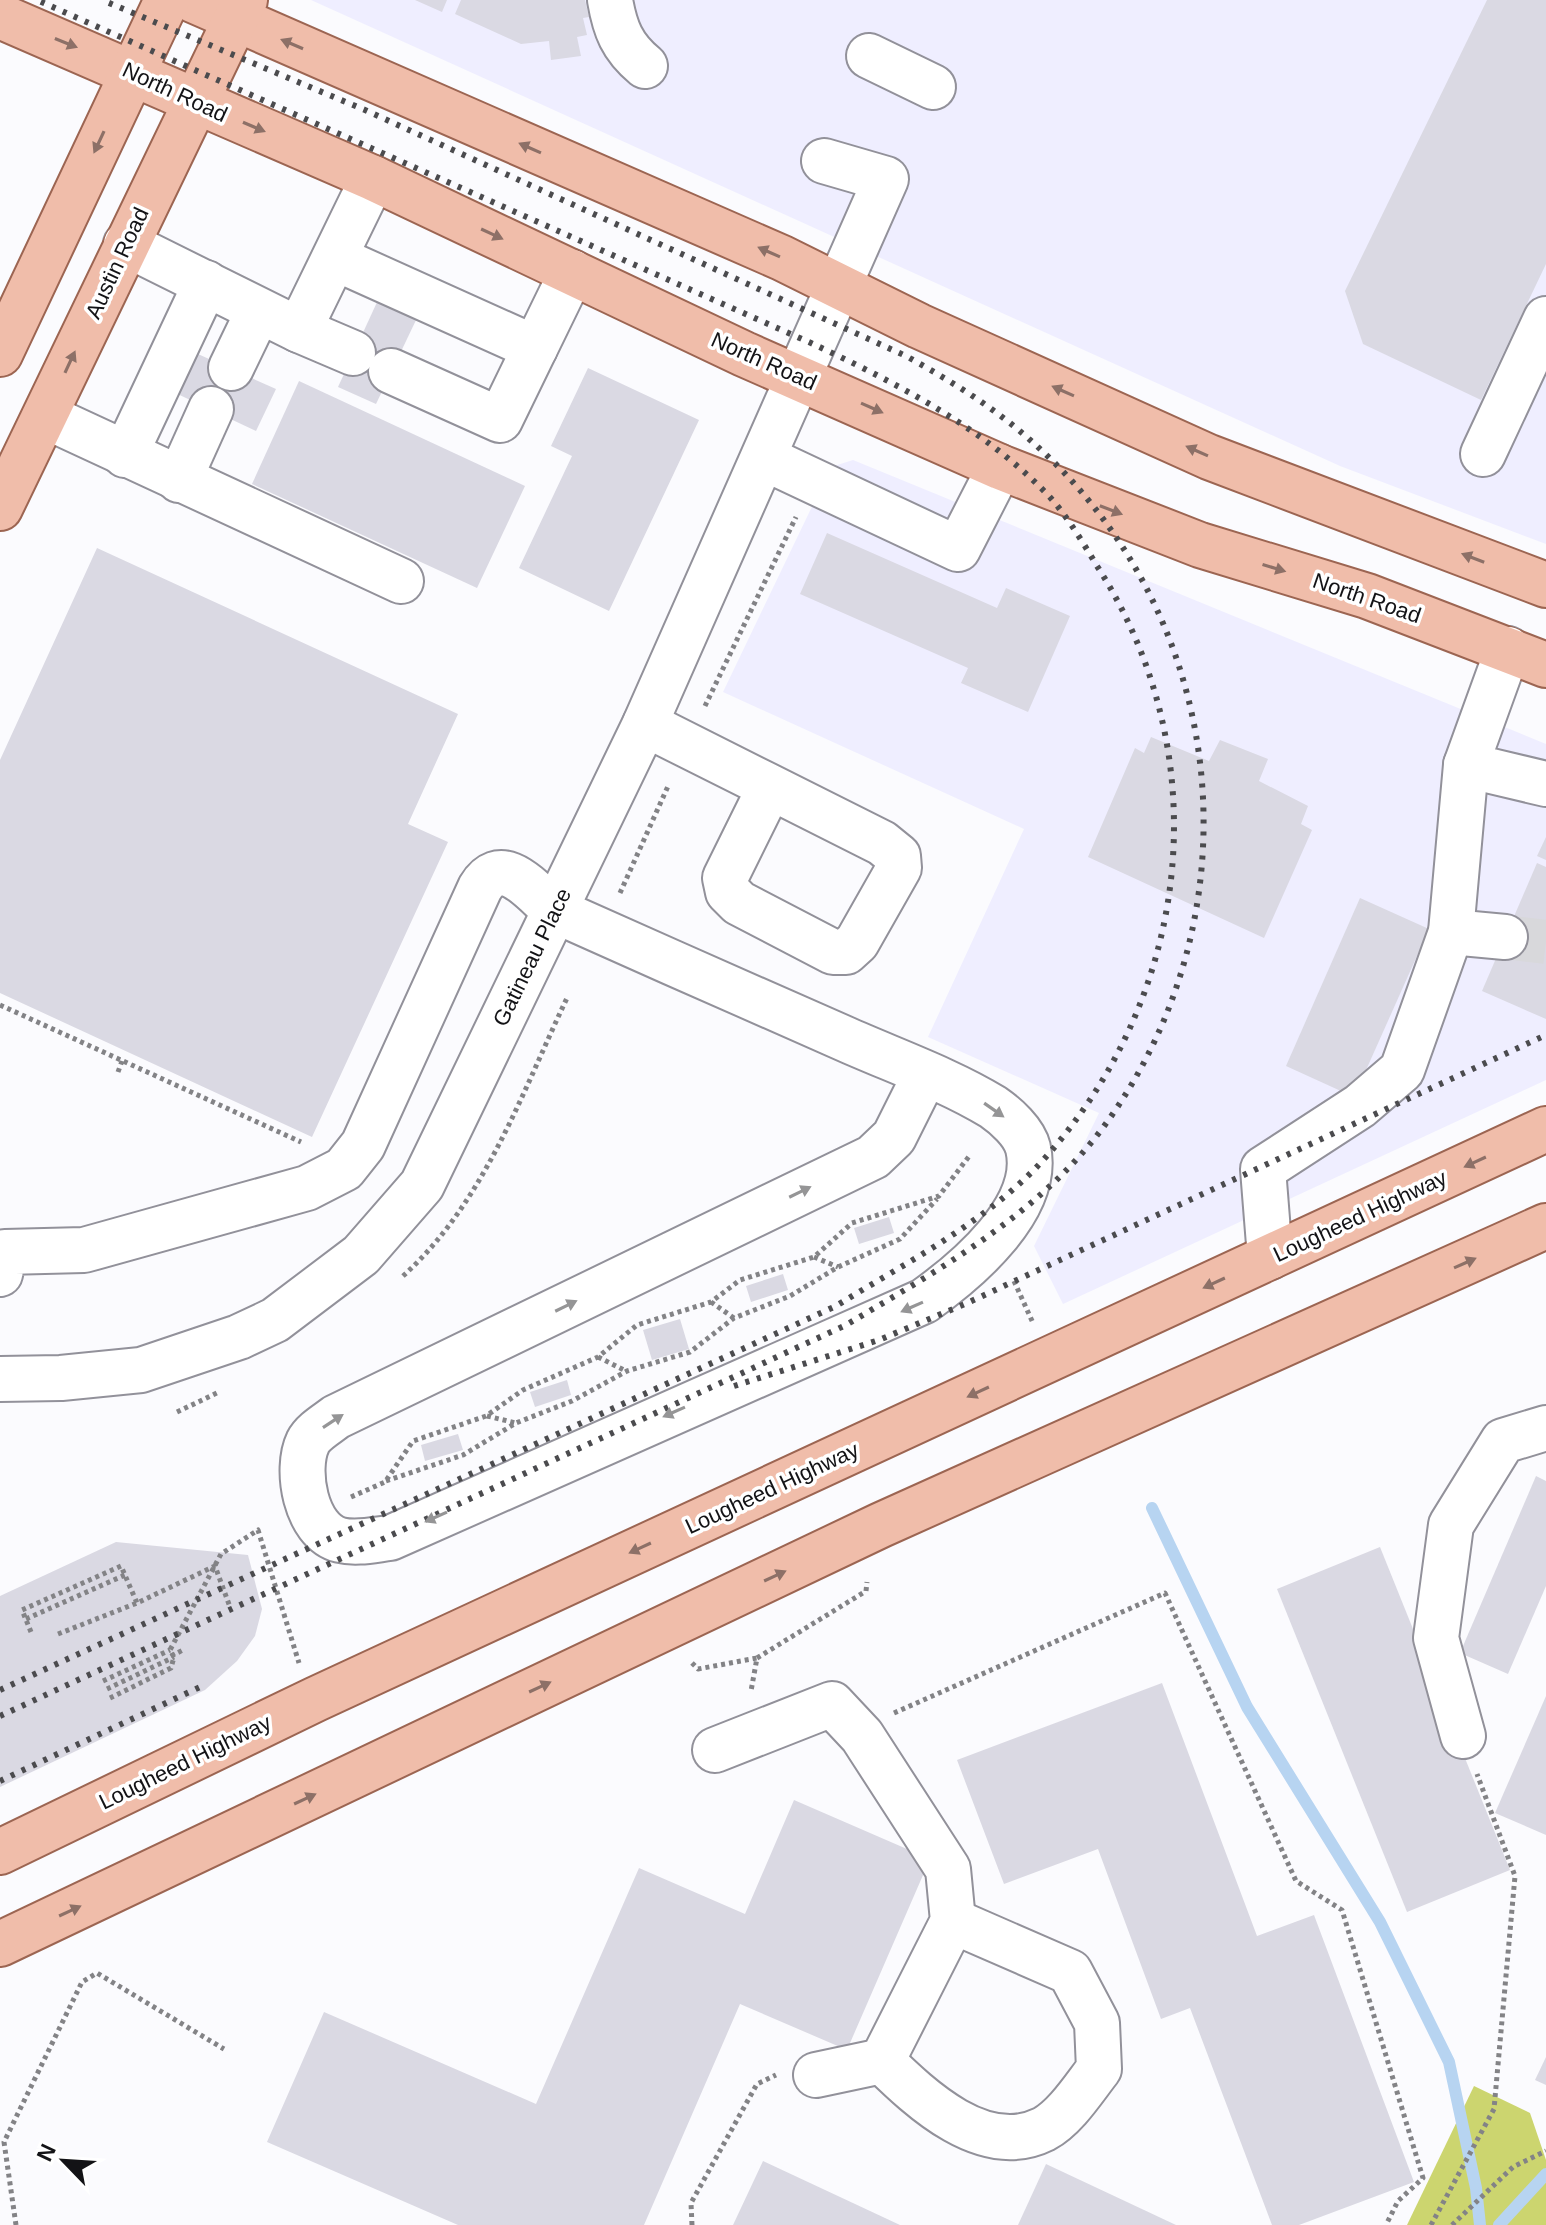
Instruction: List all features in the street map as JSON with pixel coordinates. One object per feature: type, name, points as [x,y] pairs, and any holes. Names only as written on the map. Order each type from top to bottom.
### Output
[{"type":"main road","points":[[0,354],[167,0]]},
{"type":"main road","points":[[193,0],[240,10],[840,285],[919,326],[1209,457],[1546,585]]},
{"type":"main road","name":"Austin Road","points":[[0,508],[240,10]]},
{"type":"main road","name":"North Road","points":[[0,16],[373,178],[800,378],[1000,467],[1200,545],[1367,596],[1527,657]]},
{"type":"main road","name":"Lougheed Highway","points":[[0,1852],[316,1699],[1546,1129]]},
{"type":"main road","points":[[0,1944],[881,1525],[1546,1226]]},
{"type":"street","points":[[610,0],[615,30],[630,53],[645,66]]},
{"type":"street","points":[[869,56],[933,87]]},
{"type":"street","name":"Gatineau Place","points":[[0,1379],[61,1378],[141,1370],[239,1337],[275,1320],[361,1255],[422,1185],[645,724],[886,179],[824,161]]},
{"type":"street","points":[[299,330],[373,178]]},
{"type":"street","points":[[126,244],[258,312],[500,420],[572,272]]},
{"type":"street","points":[[335,258],[535,348]]},
{"type":"street","points":[[125,455],[206,283]]},
{"type":"street","points":[[231,368],[258,312]]},
{"type":"street","points":[[1483,454],[1546,319]]},
{"type":"street","points":[[179,480],[211,409]]},
{"type":"street","points":[[45,416],[401,581]]},
{"type":"street","points":[[764,458],[958,549],[1000,467]]},
{"type":"street","points":[[1270,1257],[1263,1169],[1360,1106],[1402,1070],[1451,932],[1466,765],[1527,657]]},
{"type":"street","points":[[645,724],[770,787]]},
{"type":"street","points":[[1466,765],[1546,784]]},
{"type":"street","points":[[0,1274],[5,1252],[84,1250],[307,1188],[335,1174],[355,1158],[487,876],[496,871],[514,876],[554,910],[925,1075],[997,1110],[1016,1128],[1027,1145],[1030,1169],[1022,1194],[1009,1218],[970,1267],[924,1301],[390,1538],[359,1542],[337,1540],[321,1528],[303,1486],[302,1458],[309,1438],[336,1417],[873,1157],[894,1137],[925,1075]]},
{"type":"street","points":[[1451,932],[1505,937]]},
{"type":"street","points":[[1463,1736],[1436,1638],[1451,1525],[1503,1441],[1546,1428]]},
{"type":"street","points":[[715,1750],[832,1704],[856,1729],[948,1869],[953,1921],[882,2061]]},
{"type":"street","points":[[882,2061],[923,2101],[966,2124],[1005,2139],[1044,2128],[1072,2103],[1099,2069],[1097,2023],[1070,1972],[953,1921]]},
{"type":"street","points":[[816,2075],[882,2061]]},
{"type":"path","points":[[620,893],[813,481]]},
{"type":"path","points":[[0,1005],[303,1143]]},
{"type":"path","points":[[118,1072],[122,1061]]},
{"type":"path","points":[[346,1499],[463,1455],[516,1423],[572,1401],[627,1371],[690,1352],[734,1318],[790,1296],[838,1267],[900,1239],[939,1196],[970,1155]]},
{"type":"path","points":[[385,1482],[413,1441],[486,1416],[523,1390],[598,1357],[637,1325],[711,1302],[740,1280],[814,1257],[852,1223],[939,1196]]},
{"type":"path","points":[[814,1257],[838,1267]]},
{"type":"path","points":[[1011,1276],[1036,1331]]},
{"type":"path","points":[[711,1302],[734,1318]]},
{"type":"path","points":[[598,1357],[627,1371]]},
{"type":"path","points":[[486,1416],[516,1423]]},
{"type":"path","points":[[103,1681],[170,1650],[221,1554],[258,1530],[299,1663]]},
{"type":"path","points":[[31,1632],[22,1610],[121,1566],[137,1603]]},
{"type":"path","points":[[58,1634],[137,1603],[215,1566]]},
{"type":"path","points":[[215,1566],[230,1607]]},
{"type":"path","points":[[26,1619],[125,1575]]},
{"type":"path","points":[[692,1663],[698,1669],[757,1658],[866,1591],[867,1582]]},
{"type":"path","points":[[856,1729],[1165,1593],[1296,1881],[1342,1910],[1423,2178],[1398,2201],[1386,2225]]},
{"type":"path","points":[[110,1698],[171,1668],[174,1657],[170,1650]]},
{"type":"path","points":[[157,1676],[165,1659],[183,1650]]},
{"type":"path","points":[[107,1689],[174,1657]]},
{"type":"path","points":[[755,1671],[757,1658]]},
{"type":"path","points":[[1431,2225],[1494,2109],[1515,1876],[1463,1736]]},
{"type":"path","points":[[16,2225],[4,2142],[82,1982],[97,1973],[224,2049]]},
{"type":"path","points":[[692,2225],[691,2203],[757,2084],[790,2067],[816,2075]]},
{"type":"path","points":[[1454,2224],[1513,2167],[1546,2151]]},
{"type":"shaded area","points":[[311,0],[1546,0],[1546,544],[1340,466]]},
{"type":"shaded area","points":[[853,460],[1546,744],[1546,1080],[1063,1304],[1034,1246],[1099,1113],[928,1037],[1024,829],[723,692],[831,467]]},
{"type":"green space","points":[[1474,2086],[1530,2113],[1546,2160],[1546,2225],[1407,2225]]},
{"type":"building","points":[[415,0],[447,0],[442,12]]},
{"type":"building","points":[[461,0],[585,0],[589,17],[583,18],[587,35],[577,37],[581,56],[551,60],[549,41],[521,44],[455,14]]},
{"type":"building","points":[[1487,0],[1546,0],[1546,264],[1481,400],[1363,344],[1345,291]]},
{"type":"building","points":[[378,300],[417,318],[376,404],[338,387]]},
{"type":"building","points":[[189,350],[276,389],[256,431],[169,390]]},
{"type":"building","points":[[588,368],[699,420],[609,611],[519,568],[572,456],[551,446]]},
{"type":"building","points":[[299,381],[525,486],[477,588],[252,484]]},
{"type":"building","points":[[827,533],[997,608],[1006,588],[1070,616],[1028,712],[961,683],[968,668],[800,594]]},
{"type":"building","points":[[97,548],[458,714],[408,824],[448,842],[312,1137],[0,993],[0,760]]},
{"type":"building","points":[[1151,737],[1209,761],[1220,740],[1268,759],[1259,781],[1308,806],[1301,824],[1312,830],[1264,938],[1088,857],[1135,748],[1144,753]]},
{"type":"building","points":[[1546,837],[1546,860],[1537,856]]},
{"type":"building","points":[[1537,863],[1546,867],[1546,1019],[1482,991]]},
{"type":"building","points":[[1360,898],[1429,929],[1354,1097],[1286,1066]]},
{"type":"building","points":[[889,1217],[894,1233],[859,1244],[854,1228]]},
{"type":"building","points":[[783,1274],[788,1290],[751,1302],[746,1286]]},
{"type":"building","points":[[680,1319],[689,1349],[652,1360],[643,1330]]},
{"type":"building","points":[[567,1380],[571,1395],[535,1407],[530,1392]]},
{"type":"building","points":[[458,1434],[463,1450],[425,1461],[421,1445]]},
{"type":"building","points":[[1536,1476],[1546,1481],[1546,1586],[1508,1674],[1460,1653]]},
{"type":"building","points":[[116,1542],[248,1555],[262,1609],[255,1636],[237,1661],[205,1690],[0,1787],[0,1596]]},
{"type":"building","points":[[1380,1547],[1510,1870],[1407,1912],[1277,1589]]},
{"type":"building","points":[[1162,1683],[1257,1936],[1314,1915],[1414,2182],[1299,2225],[1272,2225],[1190,2008],[1161,2019],[1098,1849],[1004,1884],[957,1760]]},
{"type":"building","points":[[1546,1696],[1546,1835],[1495,1813]]},
{"type":"building","points":[[794,1800],[930,1859],[847,2050],[740,2004],[644,2225],[458,2225],[267,2142],[324,2012],[536,2104],[639,1868],[745,1914]]},
{"type":"building","points":[[1546,2057],[1546,2085],[1535,2080]]},
{"type":"building","points":[[763,2161],[900,2225],[733,2225]]},
{"type":"building","points":[[1046,2164],[1176,2225],[1018,2225]]},
{"type":"waterway","points":[[1152,1508],[1247,1707],[1380,1922],[1449,2062],[1476,2188],[1480,2225]]},
{"type":"waterway","points":[[1499,2225],[1546,2174]]},
{"type":"tunnel","points":[[1505,937],[1546,942]]},
{"type":"railway","points":[[0,1690],[836,1306],[978,1217],[1005,1197],[1052,1150],[1100,1085],[1136,1015],[1160,941],[1172,865],[1172,788],[1160,712],[1135,637],[1097,566],[1067,519],[1046,493],[994,447],[905,390],[811,343],[37,0]]},
{"type":"railway","points":[[0,1716],[846,1325],[991,1234],[1056,1180],[1086,1149],[1112,1115],[1159,1032],[1189,943],[1203,852],[1200,761],[1181,672],[1146,587],[1095,509],[1029,439],[1000,415],[906,356],[365,110],[102,0]]},
{"type":"railway","points":[[734,1386],[879,1340],[965,1304],[1546,1035]]},
{"type":"railway","points":[[0,1781],[200,1687]]}]
